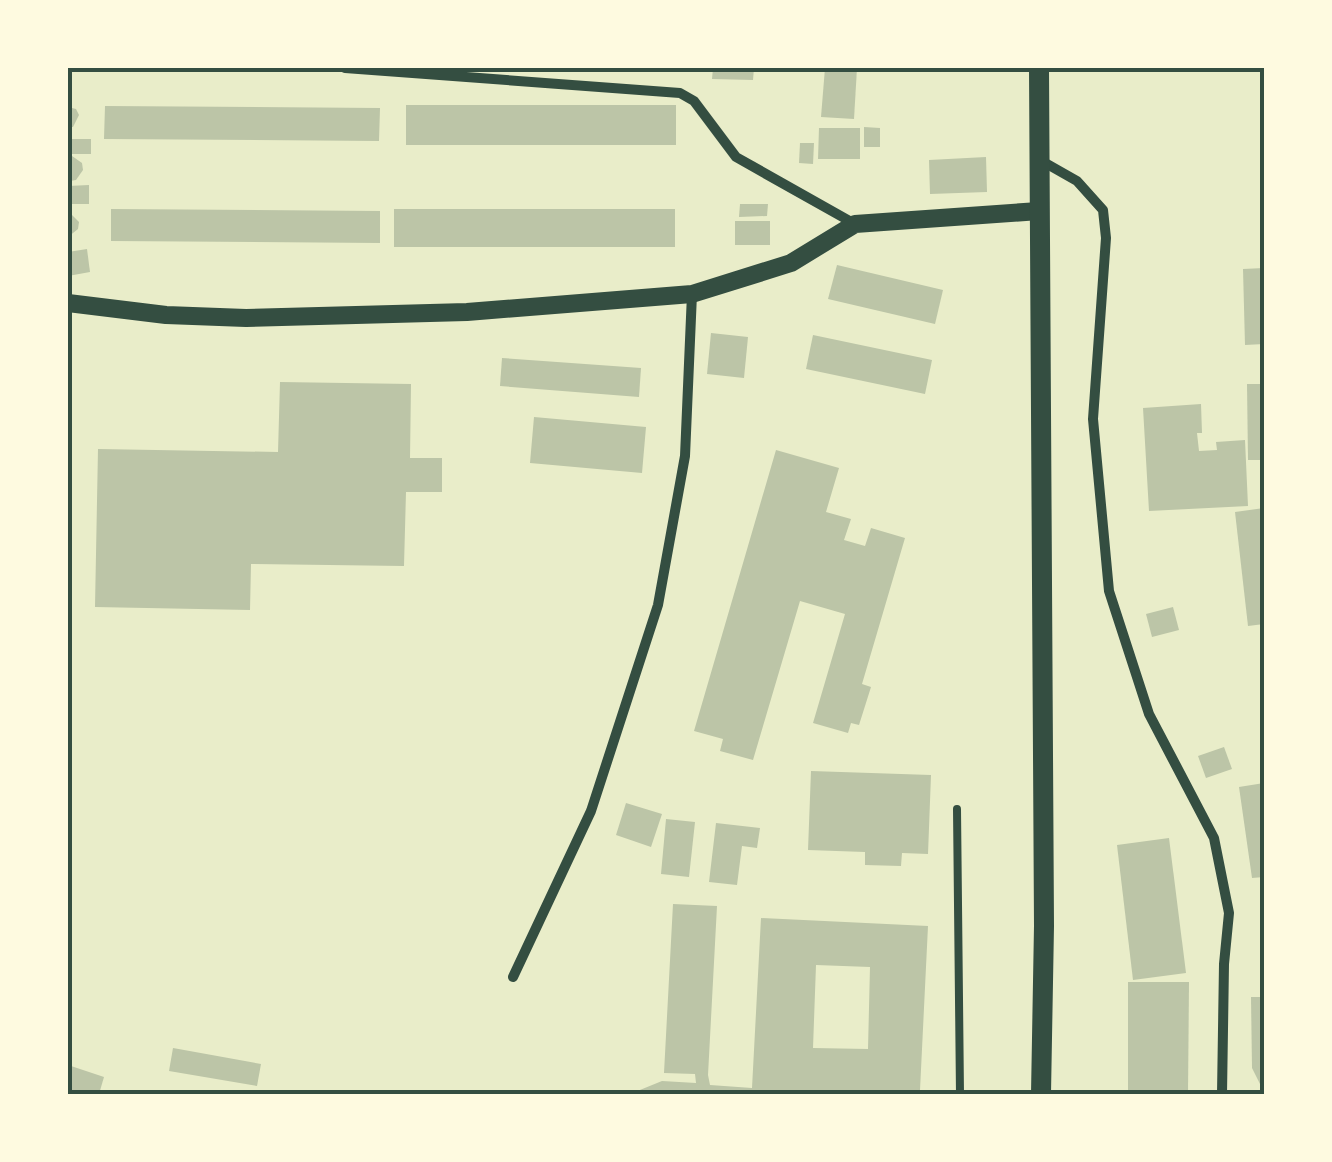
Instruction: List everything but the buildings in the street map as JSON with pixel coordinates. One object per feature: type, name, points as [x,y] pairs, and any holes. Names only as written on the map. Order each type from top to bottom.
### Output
[{"type":"main road","points":[[1039,68],[1044,906],[1041,1094]]},
{"type":"street","points":[[345,68],[680,93],[694,101],[736,156],[855,224]]},
{"type":"street","points":[[1039,160],[1077,182],[1102,210],[1106,238],[1093,420],[1110,592],[1148,714],[1214,838],[1229,913],[1224,964],[1222,1094]]},
{"type":"street","points":[[68,303],[246,318],[467,312],[692,294],[791,263],[855,224],[1039,211]]},
{"type":"street","points":[[513,976],[592,810],[658,604],[685,456],[692,294]]},
{"type":"lane","points":[[958,809],[960,1094]]}]
